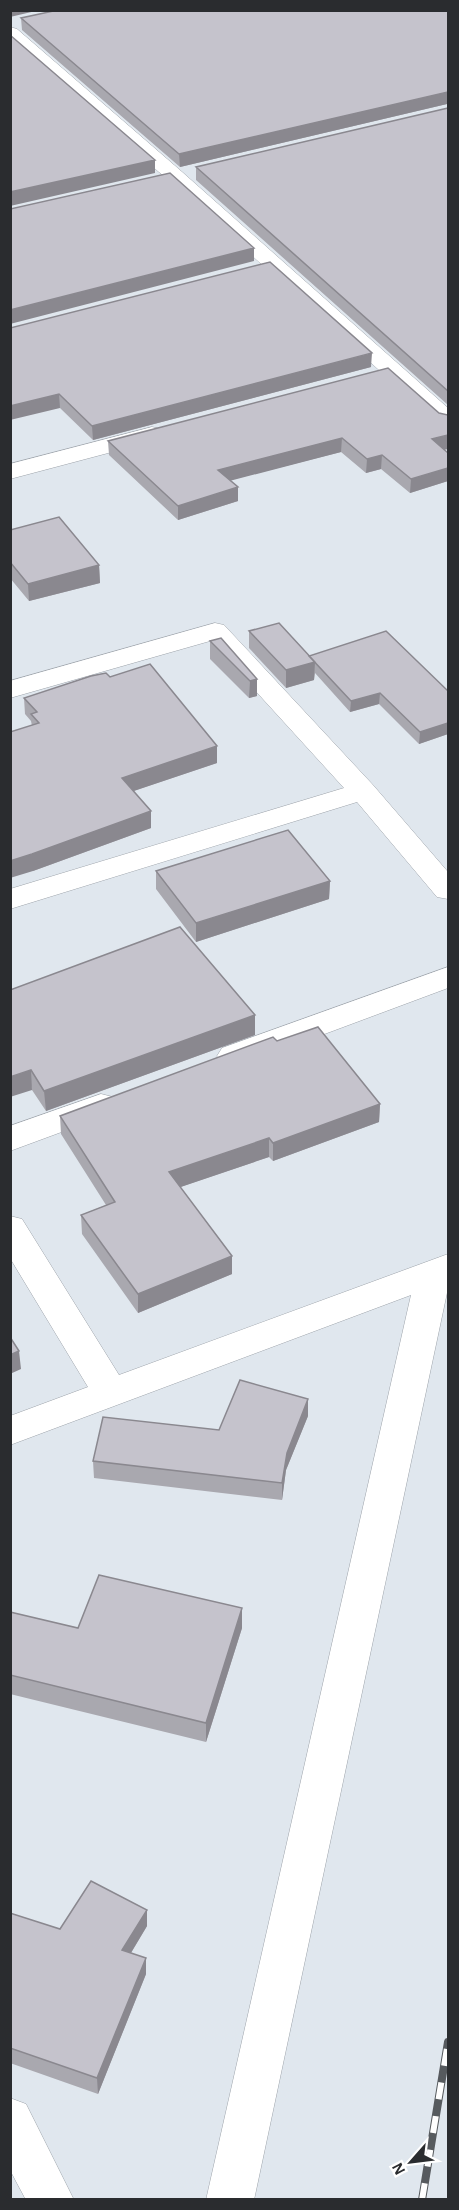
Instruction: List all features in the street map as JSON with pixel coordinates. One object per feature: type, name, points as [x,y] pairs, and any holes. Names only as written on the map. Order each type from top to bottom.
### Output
[{"type":"street","points":[[14,27],[275,265],[383,373],[448,420]]},
{"type":"street","points":[[152,180],[197,169]]},
{"type":"street","points":[[252,271],[275,265]]},
{"type":"street","points":[[10,472],[169,430]]},
{"type":"street","points":[[10,690],[215,631],[363,791],[448,890]]},
{"type":"street","points":[[10,899],[363,791]]},
{"type":"street","points":[[201,1068],[448,977]]},
{"type":"street","points":[[10,1139],[134,1093]]},
{"type":"street","points":[[10,1228],[111,1393]]},
{"type":"street","points":[[10,1431],[441,1270]]},
{"type":"street","points":[[230,2199],[441,1270]]},
{"type":"street","points":[[10,2120],[51,2199]]},
{"type":"building","points":[[58,10],[448,10],[448,92],[179,154],[21,18]]},
{"type":"building","points":[[10,35],[155,160],[10,192]]},
{"type":"building","points":[[448,108],[448,391],[196,167]]},
{"type":"building","points":[[170,173],[254,248],[10,310],[10,209]]},
{"type":"building","points":[[270,262],[372,353],[92,426],[59,394],[10,406],[10,328]]},
{"type":"building","points":[[388,368],[439,413],[448,415],[448,435],[432,439],[448,453],[448,468],[411,479],[382,455],[367,459],[342,438],[218,470],[238,487],[178,506],[108,441]]},
{"type":"building","points":[[59,517],[99,565],[28,584],[10,562],[10,530]]},
{"type":"building","points":[[279,623],[315,662],[286,670],[249,631]]},
{"type":"building","points":[[386,631],[448,691],[448,723],[420,732],[380,693],[351,701],[309,656]]},
{"type":"building","points":[[221,638],[257,679],[250,681],[210,641]]},
{"type":"building","points":[[150,664],[217,746],[122,778],[151,811],[10,861],[10,732],[39,723],[31,714],[37,712],[24,698],[91,676],[106,673],[110,677]]},
{"type":"building","points":[[288,830],[330,881],[196,923],[156,871]]},
{"type":"building","points":[[180,927],[255,1015],[44,1091],[31,1070],[10,1077],[10,990]]},
{"type":"building","points":[[318,1027],[380,1104],[273,1143],[269,1138],[169,1172],[232,1256],[138,1294],[81,1215],[115,1202],[60,1116],[273,1037],[277,1041]]},
{"type":"building","points":[[10,1337],[19,1351],[10,1355]]},
{"type":"building","points":[[240,1380],[308,1399],[287,1453],[282,1483],[93,1461],[103,1417],[219,1430]]},
{"type":"building","points":[[99,1575],[242,1608],[206,1723],[10,1675],[10,1612],[78,1628]]},
{"type":"building","points":[[91,1881],[147,1910],[122,1950],[146,1958],[97,2078],[10,2048],[10,1913],[60,1929]]},
{"type":"railway","points":[[422,2200],[448,2042]]}]
